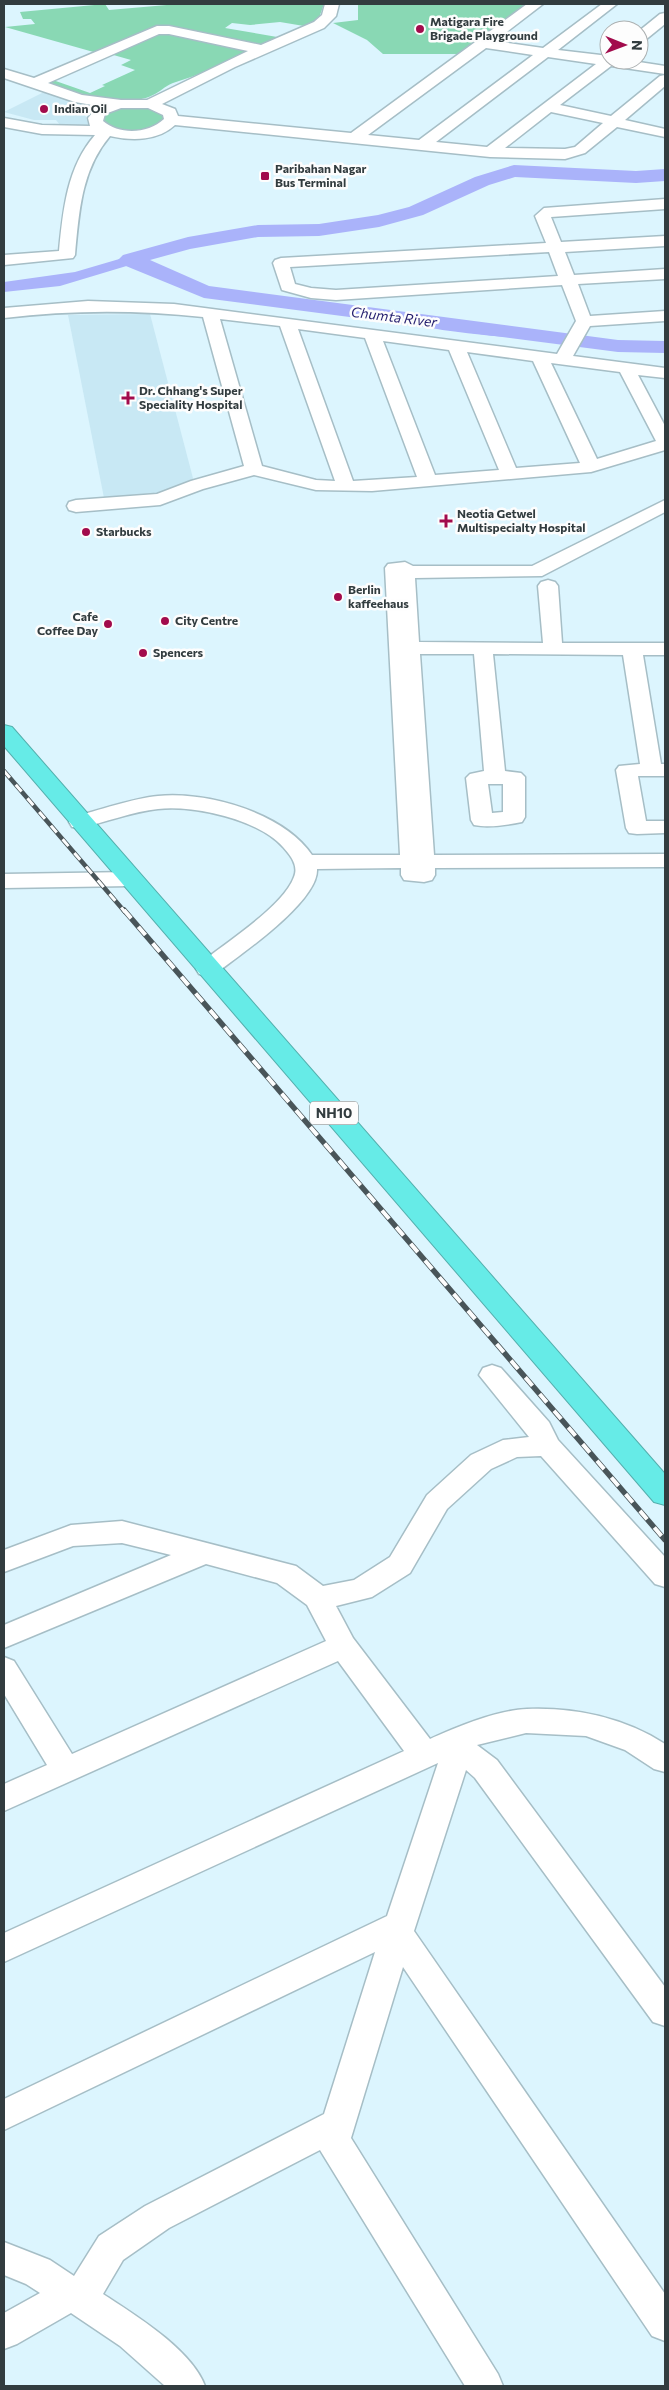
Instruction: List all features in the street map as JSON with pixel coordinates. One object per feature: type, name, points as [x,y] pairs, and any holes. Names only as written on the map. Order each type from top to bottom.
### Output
[{"type":"highway","name":"NH10","points":[[4,732],[207,969],[665,1494]]},
{"type":"street","points":[[150,104],[319,25],[329,16],[332,4]]},
{"type":"street","points":[[353,139],[536,4]]},
{"type":"street","points":[[421,146],[610,4]]},
{"type":"street","points":[[649,30],[665,17]]},
{"type":"street","points":[[36,83],[157,30],[169,30],[264,50]]},
{"type":"street","points":[[482,43],[599,60]]},
{"type":"street","points":[[649,67],[665,70]]},
{"type":"street","points":[[490,152],[599,69]]},
{"type":"street","points":[[4,72],[80,99],[121,104],[150,104],[170,112],[172,120]]},
{"type":"street","points":[[4,122],[19,127],[142,133],[162,128],[172,120],[421,146],[490,152],[557,154],[576,152],[665,79]]},
{"type":"street","points":[[80,99],[92,109],[95,122],[107,130]]},
{"type":"street","points":[[95,116],[104,108],[121,104]]},
{"type":"street","points":[[549,107],[665,133]]},
{"type":"street","points":[[4,136],[19,127]]},
{"type":"street","points":[[4,260],[67,255],[72,207],[79,174],[95,142],[107,130]]},
{"type":"street","points":[[573,340],[569,280],[557,247],[543,218],[547,212],[665,204]]},
{"type":"street","points":[[665,241],[281,263],[288,287],[300,291],[343,295],[665,274]]},
{"type":"street","points":[[408,256],[420,289]]},
{"type":"street","points":[[4,313],[34,308],[107,305],[210,313],[455,344],[540,357],[573,340],[665,316]]},
{"type":"street","points":[[210,313],[254,469]]},
{"type":"street","points":[[287,322],[346,487]]},
{"type":"street","points":[[372,334],[428,481]]},
{"type":"street","points":[[573,340],[626,368],[665,373]]},
{"type":"street","points":[[455,344],[510,475]]},
{"type":"street","points":[[540,357],[592,467]]},
{"type":"street","points":[[76,506],[160,499],[197,485],[254,469],[316,485],[346,487],[592,467],[665,443],[626,368]]},
{"type":"street","points":[[417,869],[405,648],[395,568],[405,568],[406,572],[535,572],[665,505]]},
{"type":"street","points":[[548,586],[553,649]]},
{"type":"street","points":[[405,648],[665,649]]},
{"type":"street","points":[[484,649],[495,778]]},
{"type":"street","points":[[632,649],[658,769],[626,770],[637,828],[665,827]]},
{"type":"street","points":[[80,822],[160,802],[226,810],[246,816],[282,834],[295,846],[306,869],[298,890],[282,907],[207,969]]},
{"type":"street","points":[[417,869],[665,861]]},
{"type":"street","points":[[306,869],[417,869],[665,874]]},
{"type":"street","points":[[4,881],[131,879]]},
{"type":"street","points":[[492,1375],[539,1429],[548,1446],[665,1576]]},
{"type":"street","points":[[317,1597],[327,1597],[362,1588],[400,1566],[437,1502],[481,1462],[513,1447],[548,1446]]},
{"type":"street","points":[[4,1561],[71,1536],[122,1532],[286,1574],[317,1597],[344,1646],[424,1755]]},
{"type":"street","points":[[4,1637],[205,1553]]},
{"type":"street","points":[[4,1798],[344,1646]]},
{"type":"street","points":[[4,1669],[66,1770]]},
{"type":"street","points":[[4,1948],[471,1734],[526,1721],[586,1724],[636,1741],[665,1760]]},
{"type":"street","points":[[453,1742],[452,1762],[333,2140],[485,2386]]},
{"type":"street","points":[[453,1742],[486,1769],[665,2012]]},
{"type":"street","points":[[4,2115],[398,1929]]},
{"type":"street","points":[[398,1929],[665,2324]]},
{"type":"street","points":[[4,2332],[75,2296],[111,2248],[157,2217],[337,2124]]},
{"type":"street","points":[[4,2258],[38,2272],[133,2334],[184,2379],[187,2386]]},
{"type":"shaded area","name":"Indian Oil","points":[[44,92],[71,100],[84,112],[89,126],[60,125],[56,120],[34,120],[4,112]]},
{"type":"shaded area","name":"Dr. Chhang's Super Speciality Hospital","points":[[150,314],[194,482],[155,496],[104,498],[68,315]]},
{"type":"green space","points":[[105,4],[109,10],[178,4],[324,4],[320,15],[324,16],[310,27],[280,22],[250,25],[232,23],[225,28],[283,38],[262,47],[172,29],[97,53],[5,27],[35,24],[31,19],[23,19],[20,12]]},
{"type":"green space","name":"Matigara Fire Brigade Playground","points":[[358,4],[526,5],[460,54],[383,54],[367,40],[333,23],[358,20]]},
{"type":"green space","points":[[161,32],[250,47],[248,55],[173,83],[156,94],[141,99],[128,101],[99,98],[45,82],[50,79],[90,93],[105,86],[102,85],[135,70],[121,65],[131,60],[110,54]]},
{"type":"green space","points":[[144,106],[164,113],[165,121],[141,129],[125,130],[110,126],[102,121],[103,115],[116,108]]},
{"type":"water","points":[[167,245],[173,252],[60,286],[4,292],[4,282],[75,272]]},
{"type":"waterway","points":[[131,259],[188,243],[258,231],[319,230],[379,221],[416,211],[482,181],[514,171],[636,177],[665,175]]},
{"type":"waterway","name":"Chumta River","points":[[131,259],[204,292],[618,346],[665,347]]},
{"type":"waterway","points":[[401,317],[446,329],[490,334],[541,336]]},
{"type":"railway","points":[[4,771],[125,912]]},
{"type":"railway","points":[[124,910],[665,1540]]},
{"type":"place","name":"Matigara Fire Brigade Playground","points":[[420,29]]},
{"type":"place","name":"Indian Oil","points":[[44,109]]},
{"type":"place","name":"Paribahan Nagar Bus Terminal","points":[[265,176]]},
{"type":"place","name":"Dr. Chhang's Super Speciality Hospital","points":[[128,398]]},
{"type":"place","name":"Neotia Getwel Multispecialty Hospital","points":[[446,521]]},
{"type":"place","name":"Starbucks","points":[[86,532]]},
{"type":"place","name":"Berlin kaffeehaus","points":[[338,597]]},
{"type":"place","name":"City Centre","points":[[165,621]]},
{"type":"place","name":"Cafe Coffee Day","points":[[108,624]]},
{"type":"place","name":"Spencers","points":[[143,653]]}]
